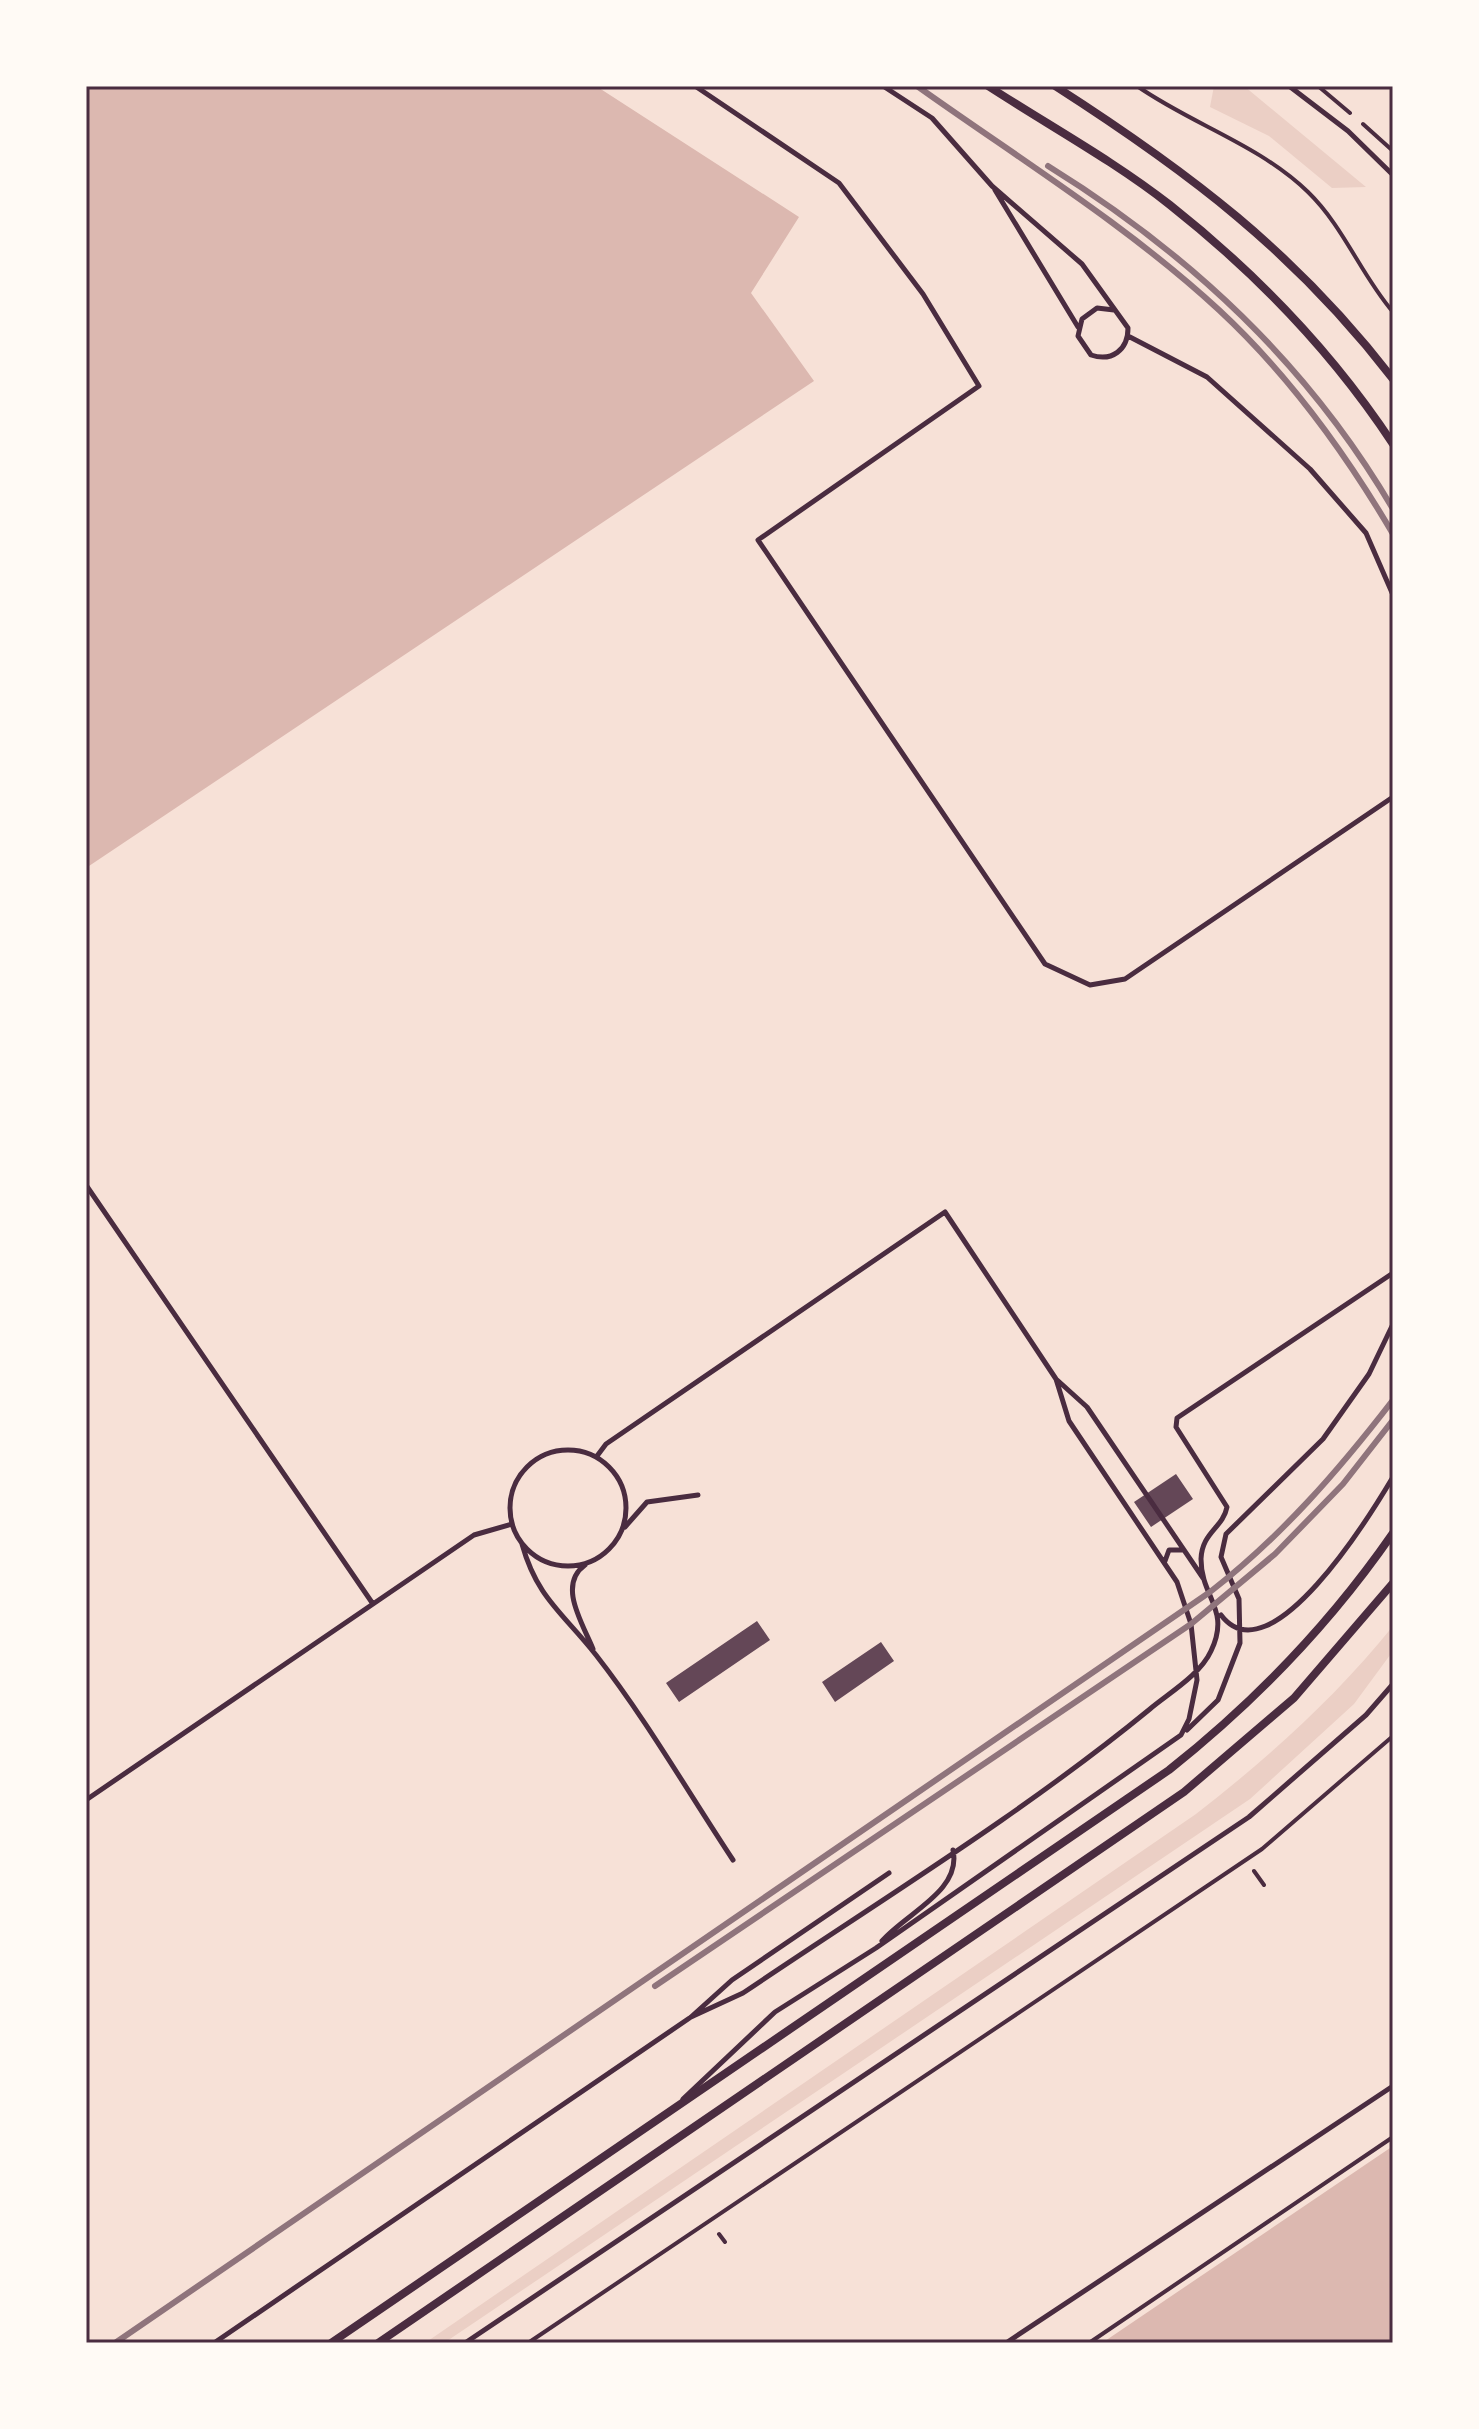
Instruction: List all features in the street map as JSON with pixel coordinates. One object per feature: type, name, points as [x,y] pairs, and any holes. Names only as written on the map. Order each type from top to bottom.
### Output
[{"type":"street","points":[[988,86],[1168,204],[1214,242],[1275,298],[1327,354],[1393,444]]},
{"type":"street","points":[[1055,86],[1194,179],[1236,213],[1300,270],[1355,330],[1393,379]]},
{"type":"street","points":[[331,2343],[1112,1811],[1208,1739],[1318,1633],[1393,1533]]},
{"type":"street","points":[[378,2343],[1184,1792],[1294,1698],[1393,1583]]},
{"type":"lane","points":[[695,86],[839,183],[923,294],[979,386],[758,540],[1045,964],[1090,985],[1125,979],[1393,797]]},
{"type":"lane","points":[[883,86],[932,118],[992,186],[1082,264],[1124,320],[1128,336],[1119,352],[1100,357],[1081,344],[1078,327],[992,186]]},
{"type":"lane","points":[[1289,86],[1348,131],[1393,175]]},
{"type":"lane","points":[[1078,327],[1089,311],[1106,307],[1114,310]]},
{"type":"lane","points":[[1128,336],[1168,354],[1207,377],[1310,469],[1366,533],[1393,595]]},
{"type":"lane","points":[[86,1185],[373,1604]]},
{"type":"lane","points":[[597,1456],[606,1444],[945,1212],[1056,1379],[1087,1407],[1204,1579],[1219,1613],[1229,1624],[1241,1630],[1266,1628],[1294,1609],[1337,1560],[1393,1477]]},
{"type":"lane","points":[[1204,1579],[1203,1546],[1227,1507],[1176,1427],[1177,1418],[1393,1273]]},
{"type":"lane","points":[[667,2113],[775,2012],[876,1948],[1181,1735],[1218,1700],[1236,1659],[1241,1630],[1239,1599],[1221,1557],[1222,1541],[1323,1439],[1369,1374],[1393,1324]]},
{"type":"lane","points":[[1056,1379],[1069,1421],[1177,1582],[1191,1624],[1196,1670],[1196,1696],[1181,1735]]},
{"type":"lane","points":[[620,1534],[626,1499],[619,1481],[597,1456],[573,1450],[537,1459],[523,1471],[514,1487],[510,1505],[512,1524],[522,1544],[530,1574],[560,1618],[595,1654],[733,1860]]},
{"type":"lane","points":[[522,1544],[535,1556],[551,1564],[570,1567],[587,1563],[602,1555],[647,1502],[698,1495]]},
{"type":"lane","points":[[86,1800],[474,1535],[512,1524]]},
{"type":"lane","points":[[1165,1564],[1169,1550],[1184,1550]]},
{"type":"lane","points":[[587,1563],[572,1578],[572,1590],[595,1654]]},
{"type":"lane","points":[[691,2017],[743,1993],[1073,1769],[1196,1670],[1210,1654],[1219,1613]]},
{"type":"lane","points":[[465,2343],[1249,1817],[1366,1715],[1393,1684]]},
{"type":"lane","points":[[876,1948],[898,1923],[950,1881],[954,1871],[953,1850]]},
{"type":"lane","points":[[214,2343],[691,2017],[732,1980],[889,1873]]},
{"type":"lane","points":[[1006,2343],[1393,2086]]},
{"type":"path","points":[[1137,86],[1160,102],[1249,147],[1310,194],[1341,231],[1393,312]]},
{"type":"path","points":[[528,2343],[1262,1849],[1393,1736]]},
{"type":"path","points":[[1254,1871],[1264,1885]]},
{"type":"path","points":[[1089,2343],[1393,2137]]},
{"type":"path","points":[[719,2234],[725,2242]]},
{"type":"shaded area","points":[[86,86],[596,86],[799,217],[751,293],[814,381],[86,868]]},
{"type":"shaded area","points":[[1214,86],[1244,86],[1366,187],[1332,188],[1269,136],[1210,107]]},
{"type":"shaded area","points":[[1393,1626],[1393,1651],[1354,1704],[1250,1799],[444,2343],[425,2343],[1196,1814],[1300,1726],[1348,1678]]},
{"type":"shaded area","points":[[1393,2146],[1393,2343],[1102,2343]]},
{"type":"building","points":[[1176,1474],[1193,1499],[1151,1527],[1134,1502]]},
{"type":"building","points":[[757,1621],[770,1640],[679,1702],[666,1683]]},
{"type":"building","points":[[881,1642],[894,1661],[835,1702],[822,1682]]},
{"type":"railway","points":[[917,86],[1110,221],[1219,310],[1269,361],[1314,416],[1393,534]]},
{"type":"railway","points":[[1048,166],[1150,236],[1242,316],[1323,407],[1360,456],[1393,509]]},
{"type":"railway","points":[[115,2343],[1210,1592],[1261,1549],[1308,1502],[1393,1400]]},
{"type":"railway","points":[[655,1986],[1191,1624],[1275,1554],[1343,1484],[1393,1420]]}]
